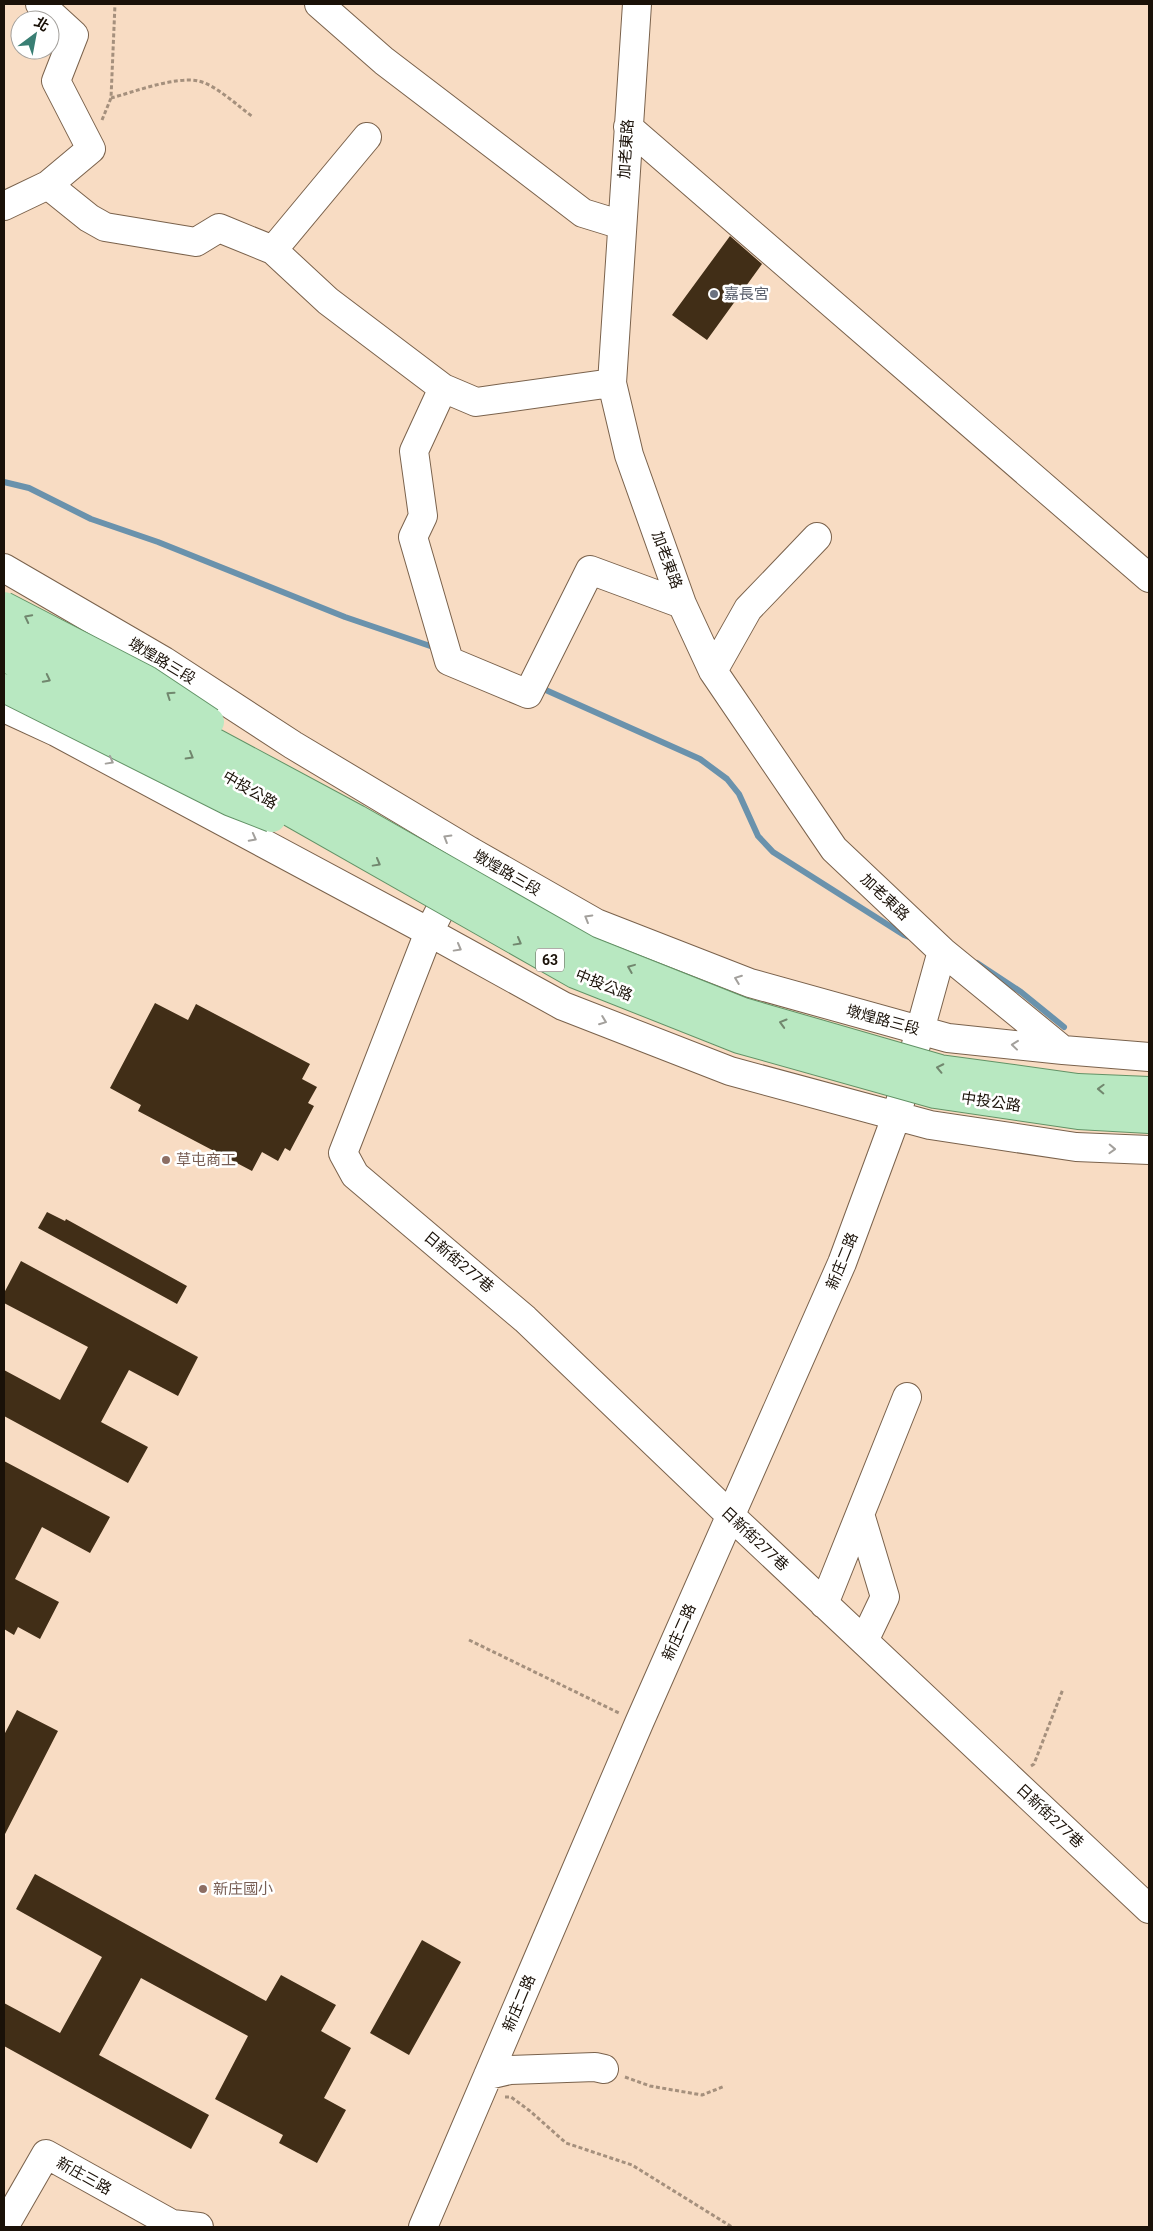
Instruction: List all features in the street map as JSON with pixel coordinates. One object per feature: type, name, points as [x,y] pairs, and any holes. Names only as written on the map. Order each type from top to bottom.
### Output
[{"type":"main road","points":[[4,606],[147,680],[357,819]]},
{"type":"main road","name":"中投公路","points":[[4,632],[140,702],[357,819],[587,950],[743,1012],[940,1069],[1078,1088],[1149,1089]]},
{"type":"main road","name":"中投公路","points":[[4,657],[130,721],[575,974],[738,1039],[935,1094],[1078,1115],[1149,1119]]},
{"type":"main road","points":[[4,688],[231,802],[350,847]]},
{"type":"street","points":[[4,206],[48,185],[91,149],[56,81],[74,35],[40,4]]},
{"type":"street","points":[[319,4],[384,61],[583,214],[622,225]]},
{"type":"street","name":"加老東路","points":[[637,4],[612,383],[630,455],[682,604],[713,671],[834,849],[942,951],[1063,1050]]},
{"type":"street","points":[[628,127],[1149,578]]},
{"type":"street","points":[[273,250],[367,137]]},
{"type":"street","points":[[48,185],[89,218],[105,227],[196,242],[219,228],[273,250],[328,301],[443,388],[476,402],[612,383]]},
{"type":"street","points":[[443,388],[414,451],[423,516],[413,537],[449,661],[528,694],[590,570],[682,604]]},
{"type":"street","points":[[713,671],[748,609],[818,537]]},
{"type":"street","name":"墩煌路三段","points":[[4,568],[164,661],[293,745],[470,851],[596,923],[750,983],[948,1038],[1149,1057]]},
{"type":"street","points":[[56,732],[110,629]]},
{"type":"street","points":[[4,708],[56,732],[563,1006],[730,1071],[930,1125],[1076,1147],[1149,1150]]},
{"type":"street","points":[[429,932],[470,851]]},
{"type":"street","name":"日新街277巷","points":[[429,932],[343,1153],[355,1175],[526,1319],[824,1604],[1149,1908]]},
{"type":"street","points":[[919,1030],[942,951]]},
{"type":"street","name":"新庄二路","points":[[423,2227],[639,1723],[842,1262],[896,1117],[919,1030]]},
{"type":"street","points":[[1100,1053],[1149,1089]]},
{"type":"street","points":[[824,1604],[907,1397]]},
{"type":"street","points":[[860,1514],[885,1597],[864,1641]]},
{"type":"street","points":[[484,2086],[510,2070],[595,2067],[604,2069]]},
{"type":"street","name":"新庄三路","points":[[4,2227],[46,2154],[172,2224],[199,2227]]},
{"type":"path","points":[[91,149],[111,98],[115,4]]},
{"type":"path","points":[[111,98],[176,82],[198,81],[214,89],[253,117]]},
{"type":"path","points":[[469,1640],[639,1723]]},
{"type":"path","points":[[1014,1782],[1034,1764],[1063,1689]]},
{"type":"path","points":[[604,2069],[650,2086],[702,2095],[725,2086]]},
{"type":"path","points":[[484,2086],[511,2097],[530,2111],[566,2144],[632,2165],[732,2227]]},
{"type":"building","name":"嘉長宮","points":[[730,236],[762,264],[707,340],[672,315]]},
{"type":"building","points":[[155,1003],[188,1020],[196,1004],[310,1064],[302,1079],[317,1087],[308,1103],[314,1106],[290,1151],[285,1148],[278,1161],[262,1152],[252,1171],[138,1111],[141,1105],[110,1088]]},
{"type":"building","points":[[47,1212],[65,1221],[66,1219],[187,1286],[177,1304],[38,1228]]},
{"type":"building","points":[[21,1261],[198,1357],[178,1396],[129,1370],[101,1422],[148,1447],[128,1483],[4,1416],[4,1370],[60,1400],[88,1347],[4,1303],[4,1293]]},
{"type":"building","points":[[4,1461],[110,1517],[90,1553],[42,1527],[15,1579],[59,1602],[40,1639],[18,1627],[14,1635],[4,1629]]},
{"type":"building","points":[[17,1710],[58,1731],[4,1836],[4,1735]]},
{"type":"building","points":[[35,1874],[266,2001],[281,1975],[336,2005],[321,2031],[351,2048],[324,2098],[346,2110],[317,2163],[279,2143],[283,2135],[215,2099],[248,2036],[141,1978],[99,2055],[209,2115],[191,2149],[4,2046],[4,2003],[60,2033],[102,1957],[16,1909]]},
{"type":"building","points":[[422,1940],[461,1962],[409,2055],[370,2033]]},
{"type":"waterway","points":[[4,482],[29,488],[91,519],[158,542],[345,617],[439,649]]},
{"type":"waterway","points":[[539,687],[700,759],[727,779],[739,794],[758,836],[773,852],[904,935],[914,939]]},
{"type":"waterway","points":[[977,963],[1021,992],[1064,1027]]},
{"type":"place","name":"嘉長宮","points":[[714,294]]},
{"type":"place","name":"草屯商工","points":[[166,1160]]},
{"type":"place","name":"新庄國小","points":[[203,1889]]}]
